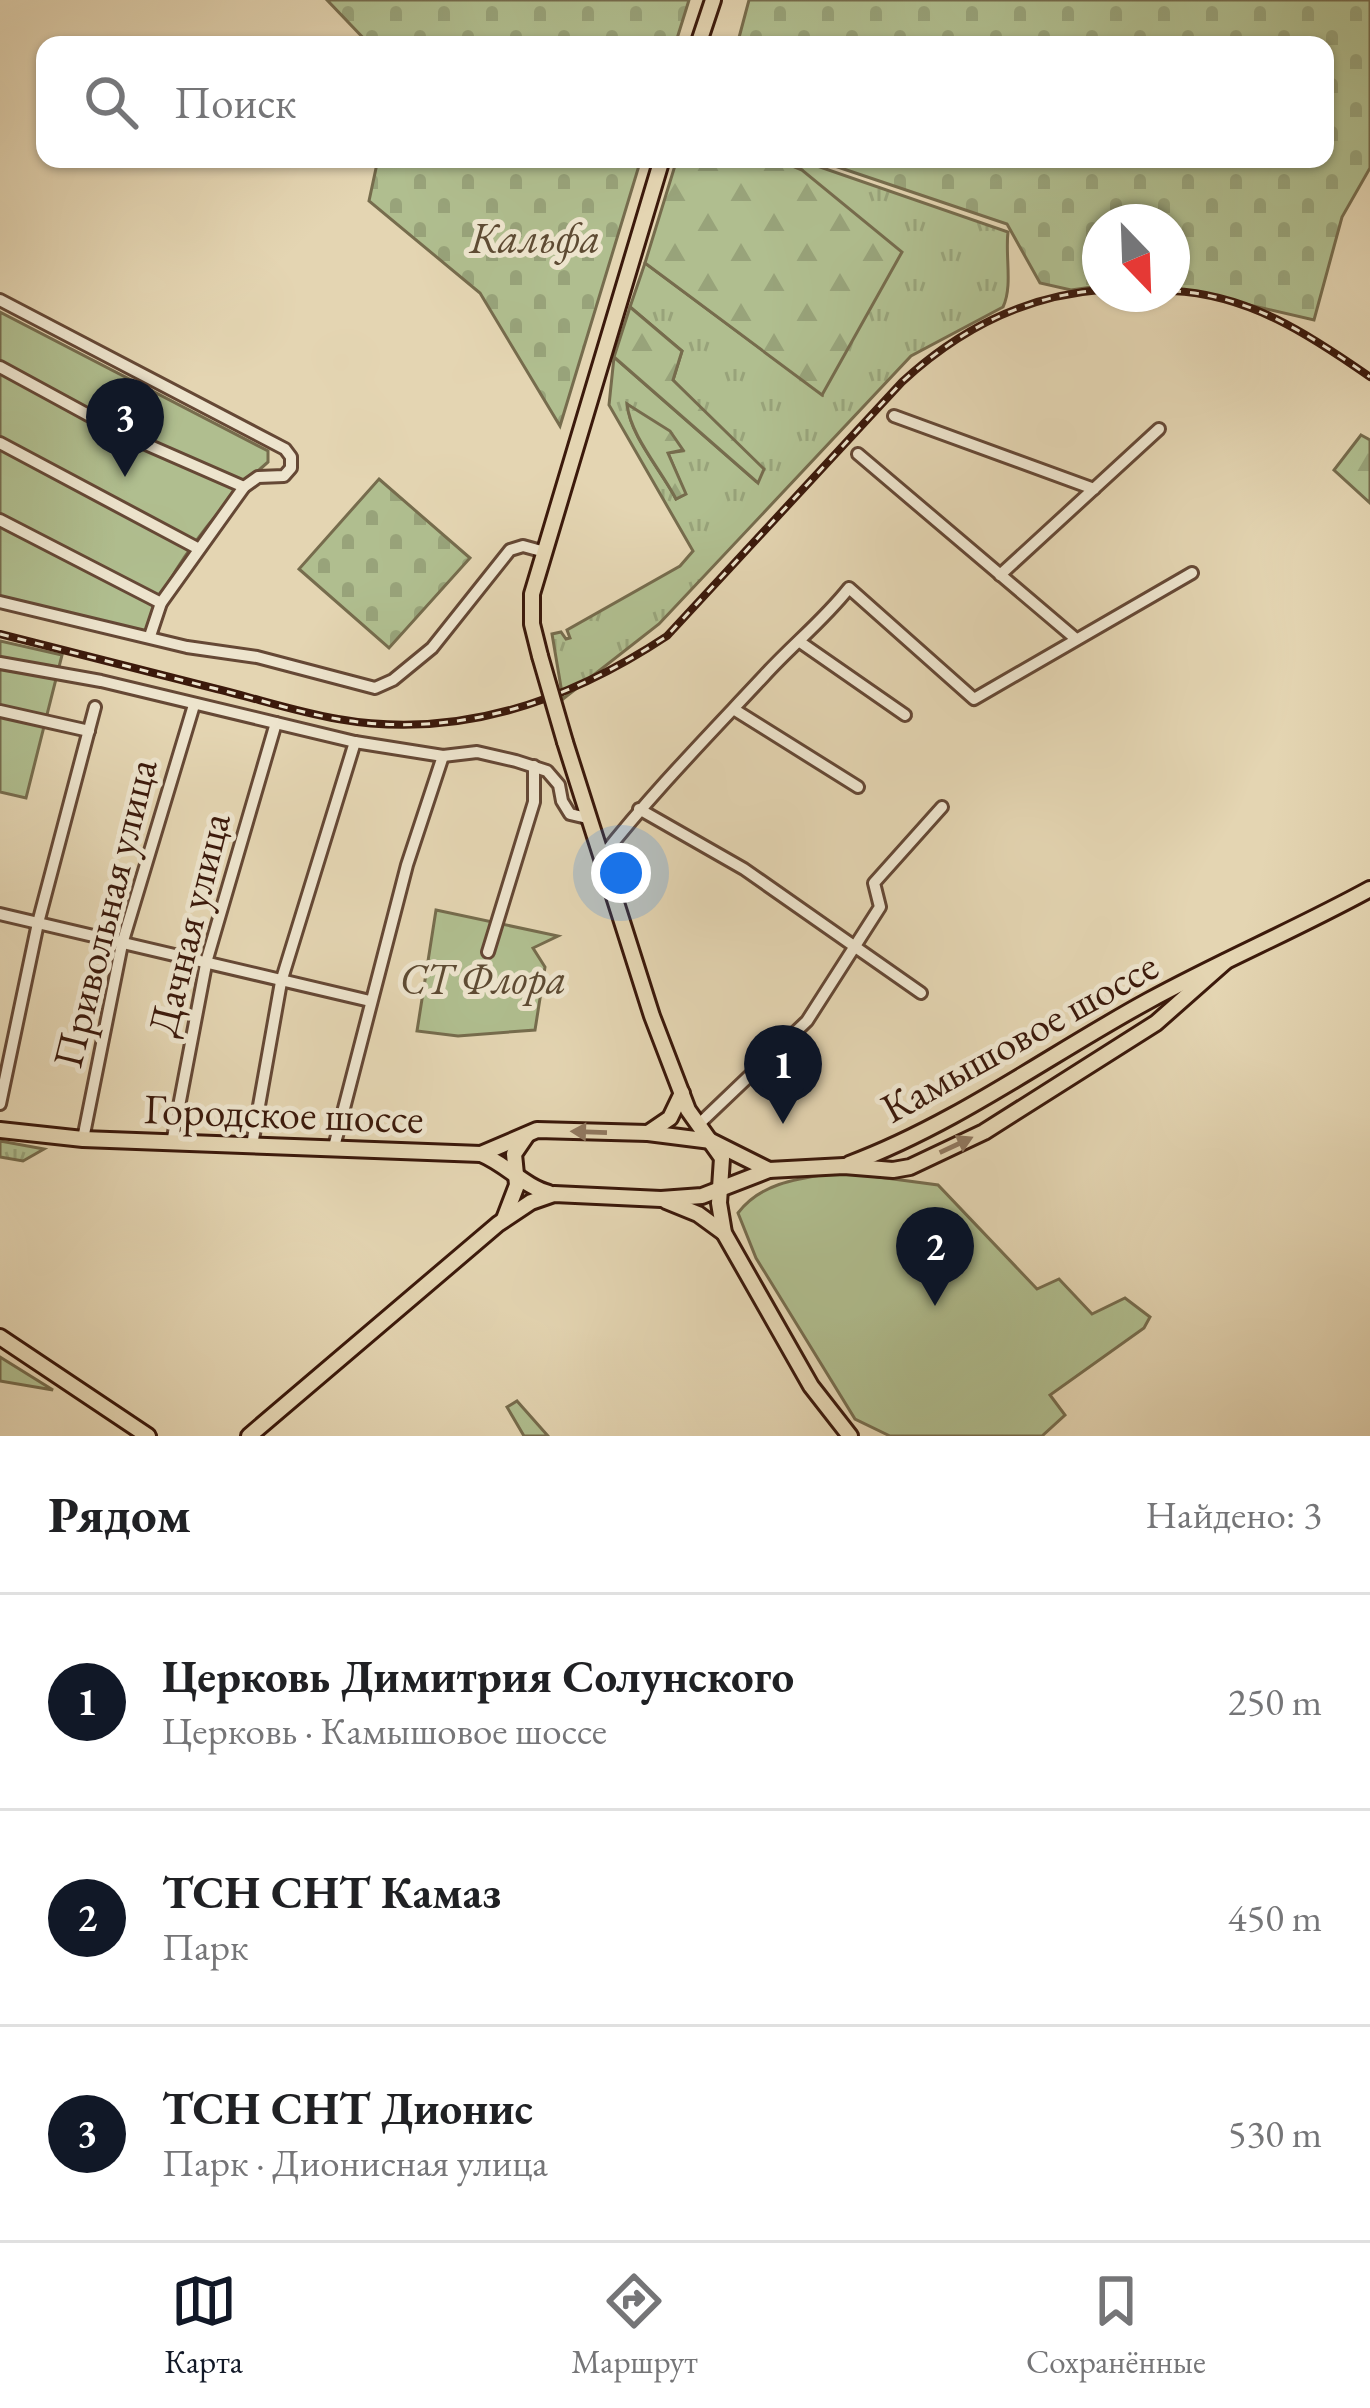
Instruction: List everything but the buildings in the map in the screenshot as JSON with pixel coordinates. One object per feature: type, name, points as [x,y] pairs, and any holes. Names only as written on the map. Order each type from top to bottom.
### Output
[{"type":"main road","points":[[701,36],[713,0]]},
{"type":"main road","points":[[659,168],[532,594],[532,624],[587,818],[682,1093],[724,1168],[720,1188],[724,1233]]},
{"type":"main road","name":"Камышовое шоссе","points":[[844,1166],[895,1145],[1001,1089],[1131,1011],[1370,889]]},
{"type":"main road","name":"Камышовое шоссе","points":[[554,1193],[662,1199],[702,1196],[769,1170],[910,1167],[985,1132],[1156,1022],[1225,962]]},
{"type":"main road","points":[[648,1133],[670,1118],[682,1093]]},
{"type":"main road","name":"Городское шоссе","points":[[0,1130],[82,1139],[481,1154],[540,1191],[554,1193]]},
{"type":"main road","points":[[504,1219],[518,1174],[514,1154],[530,1132]]},
{"type":"main road","points":[[481,1154],[530,1132],[648,1133],[712,1141],[769,1170]]},
{"type":"main road","points":[[250,1436],[504,1219],[554,1193]]},
{"type":"main road","points":[[662,1199],[698,1214],[724,1233],[811,1386],[850,1436]]},
{"type":"main road","points":[[0,1337],[148,1436]]},
{"type":"street","points":[[0,300],[289,452],[289,472],[279,478],[258,477],[244,487],[161,603],[150,636]]},
{"type":"street","points":[[0,367],[125,435],[244,487]]},
{"type":"street","points":[[894,416],[1094,489]]},
{"type":"street","points":[[1000,574],[1159,429]]},
{"type":"street","points":[[0,443],[199,549]]},
{"type":"street","points":[[858,454],[1076,639]]},
{"type":"street","points":[[0,520],[161,603]]},
{"type":"street","points":[[0,602],[187,647],[257,657],[375,688],[393,680],[432,648],[510,550],[523,546],[544,552]]},
{"type":"street","points":[[601,857],[639,809],[849,588],[974,699],[1192,573]]},
{"type":"street","points":[[800,642],[905,716]]},
{"type":"street","points":[[0,663],[101,681],[355,742],[443,756],[477,752],[534,766],[547,771],[559,785],[570,814],[587,818]]},
{"type":"street","name":"Привольная улица","points":[[82,1139],[122,944],[194,706]]},
{"type":"street","points":[[0,1101],[38,923],[95,707]]},
{"type":"street","points":[[734,710],[858,787]]},
{"type":"street","points":[[0,711],[89,731]]},
{"type":"street","name":"Дачная улица","points":[[172,1143],[206,964],[276,723]]},
{"type":"street","points":[[252,1144],[281,982],[355,742]]},
{"type":"street","points":[[334,1147],[407,865],[443,756]]},
{"type":"street","points":[[488,952],[534,802],[534,766]]},
{"type":"street","points":[[698,1125],[807,1022],[880,907],[874,883],[942,807]]},
{"type":"street","points":[[639,809],[744,869],[921,993]]},
{"type":"street","points":[[0,914],[370,1001]]},
{"type":"green space","points":[[327,0],[689,0],[678,36],[361,36]]},
{"type":"green space","points":[[749,0],[1370,0],[1370,168],[1342,217],[1314,320],[1190,291],[1190,204],[1082,204],[1082,288],[1071,290],[1040,283],[1007,224],[841,168],[1334,168],[1334,36],[739,36]]},
{"type":"green space","name":"Кальфа","points":[[376,168],[638,168],[560,426],[480,293],[369,201]]},
{"type":"green space","points":[[674,168],[797,168],[902,252],[822,395],[645,263]]},
{"type":"green space","points":[[797,168],[823,168],[1008,232],[1008,290],[1003,307],[911,356],[659,624],[563,699],[552,634],[561,632],[570,638],[567,630],[680,566],[693,551],[609,405],[614,357],[757,482],[673,380],[682,351],[630,307],[645,263],[822,394],[802,170]],"holes":[[[628,405],[682,451],[668,453],[685,494],[676,499],[639,440]]]},
{"type":"green space","points":[[630,307],[682,351],[673,380],[764,469],[758,483],[614,357]]},
{"type":"green space","points":[[0,312],[268,451],[268,462],[212,520],[177,568],[144,641],[0,603]]},
{"type":"green space","points":[[627,404],[670,431],[683,450],[668,453],[686,494],[676,499],[640,440]]},
{"type":"green space","points":[[1361,435],[1370,440],[1370,503],[1334,470]]},
{"type":"green space","points":[[379,479],[470,558],[389,648],[299,569]]},
{"type":"green space","points":[[0,641],[62,655],[26,798],[0,792]]},
{"type":"green space","name":"СТ Флора","points":[[436,910],[558,936],[533,948],[545,967],[535,1030],[458,1036],[417,1031]]},
{"type":"green space","points":[[0,1141],[44,1149],[23,1161],[0,1157]]},
{"type":"green space","points":[[841,1172],[938,1185],[1037,1289],[1059,1279],[1092,1314],[1125,1298],[1150,1317],[1144,1328],[1050,1395],[1065,1415],[1042,1436],[890,1436],[855,1419],[756,1258],[738,1213],[771,1188]]},
{"type":"green space","points":[[0,1357],[53,1390],[0,1381]]},
{"type":"green space","points":[[517,1401],[548,1436],[524,1436],[507,1407]]},
{"type":"railway","points":[[0,634],[338,719],[426,724],[510,710],[591,679],[667,636],[902,382],[945,347],[1018,308],[1082,293]]},
{"type":"railway","points":[[1190,293],[1227,300],[1277,319],[1370,377]]},
{"type":"place","name":"ТСН СНТ Дионис","points":[[125,477]]},
{"type":"place","name":"Церковь Димитрия Солунского","points":[[783,1124]]},
{"type":"place","name":"ТСН СНТ Камаз","points":[[935,1306]]}]
